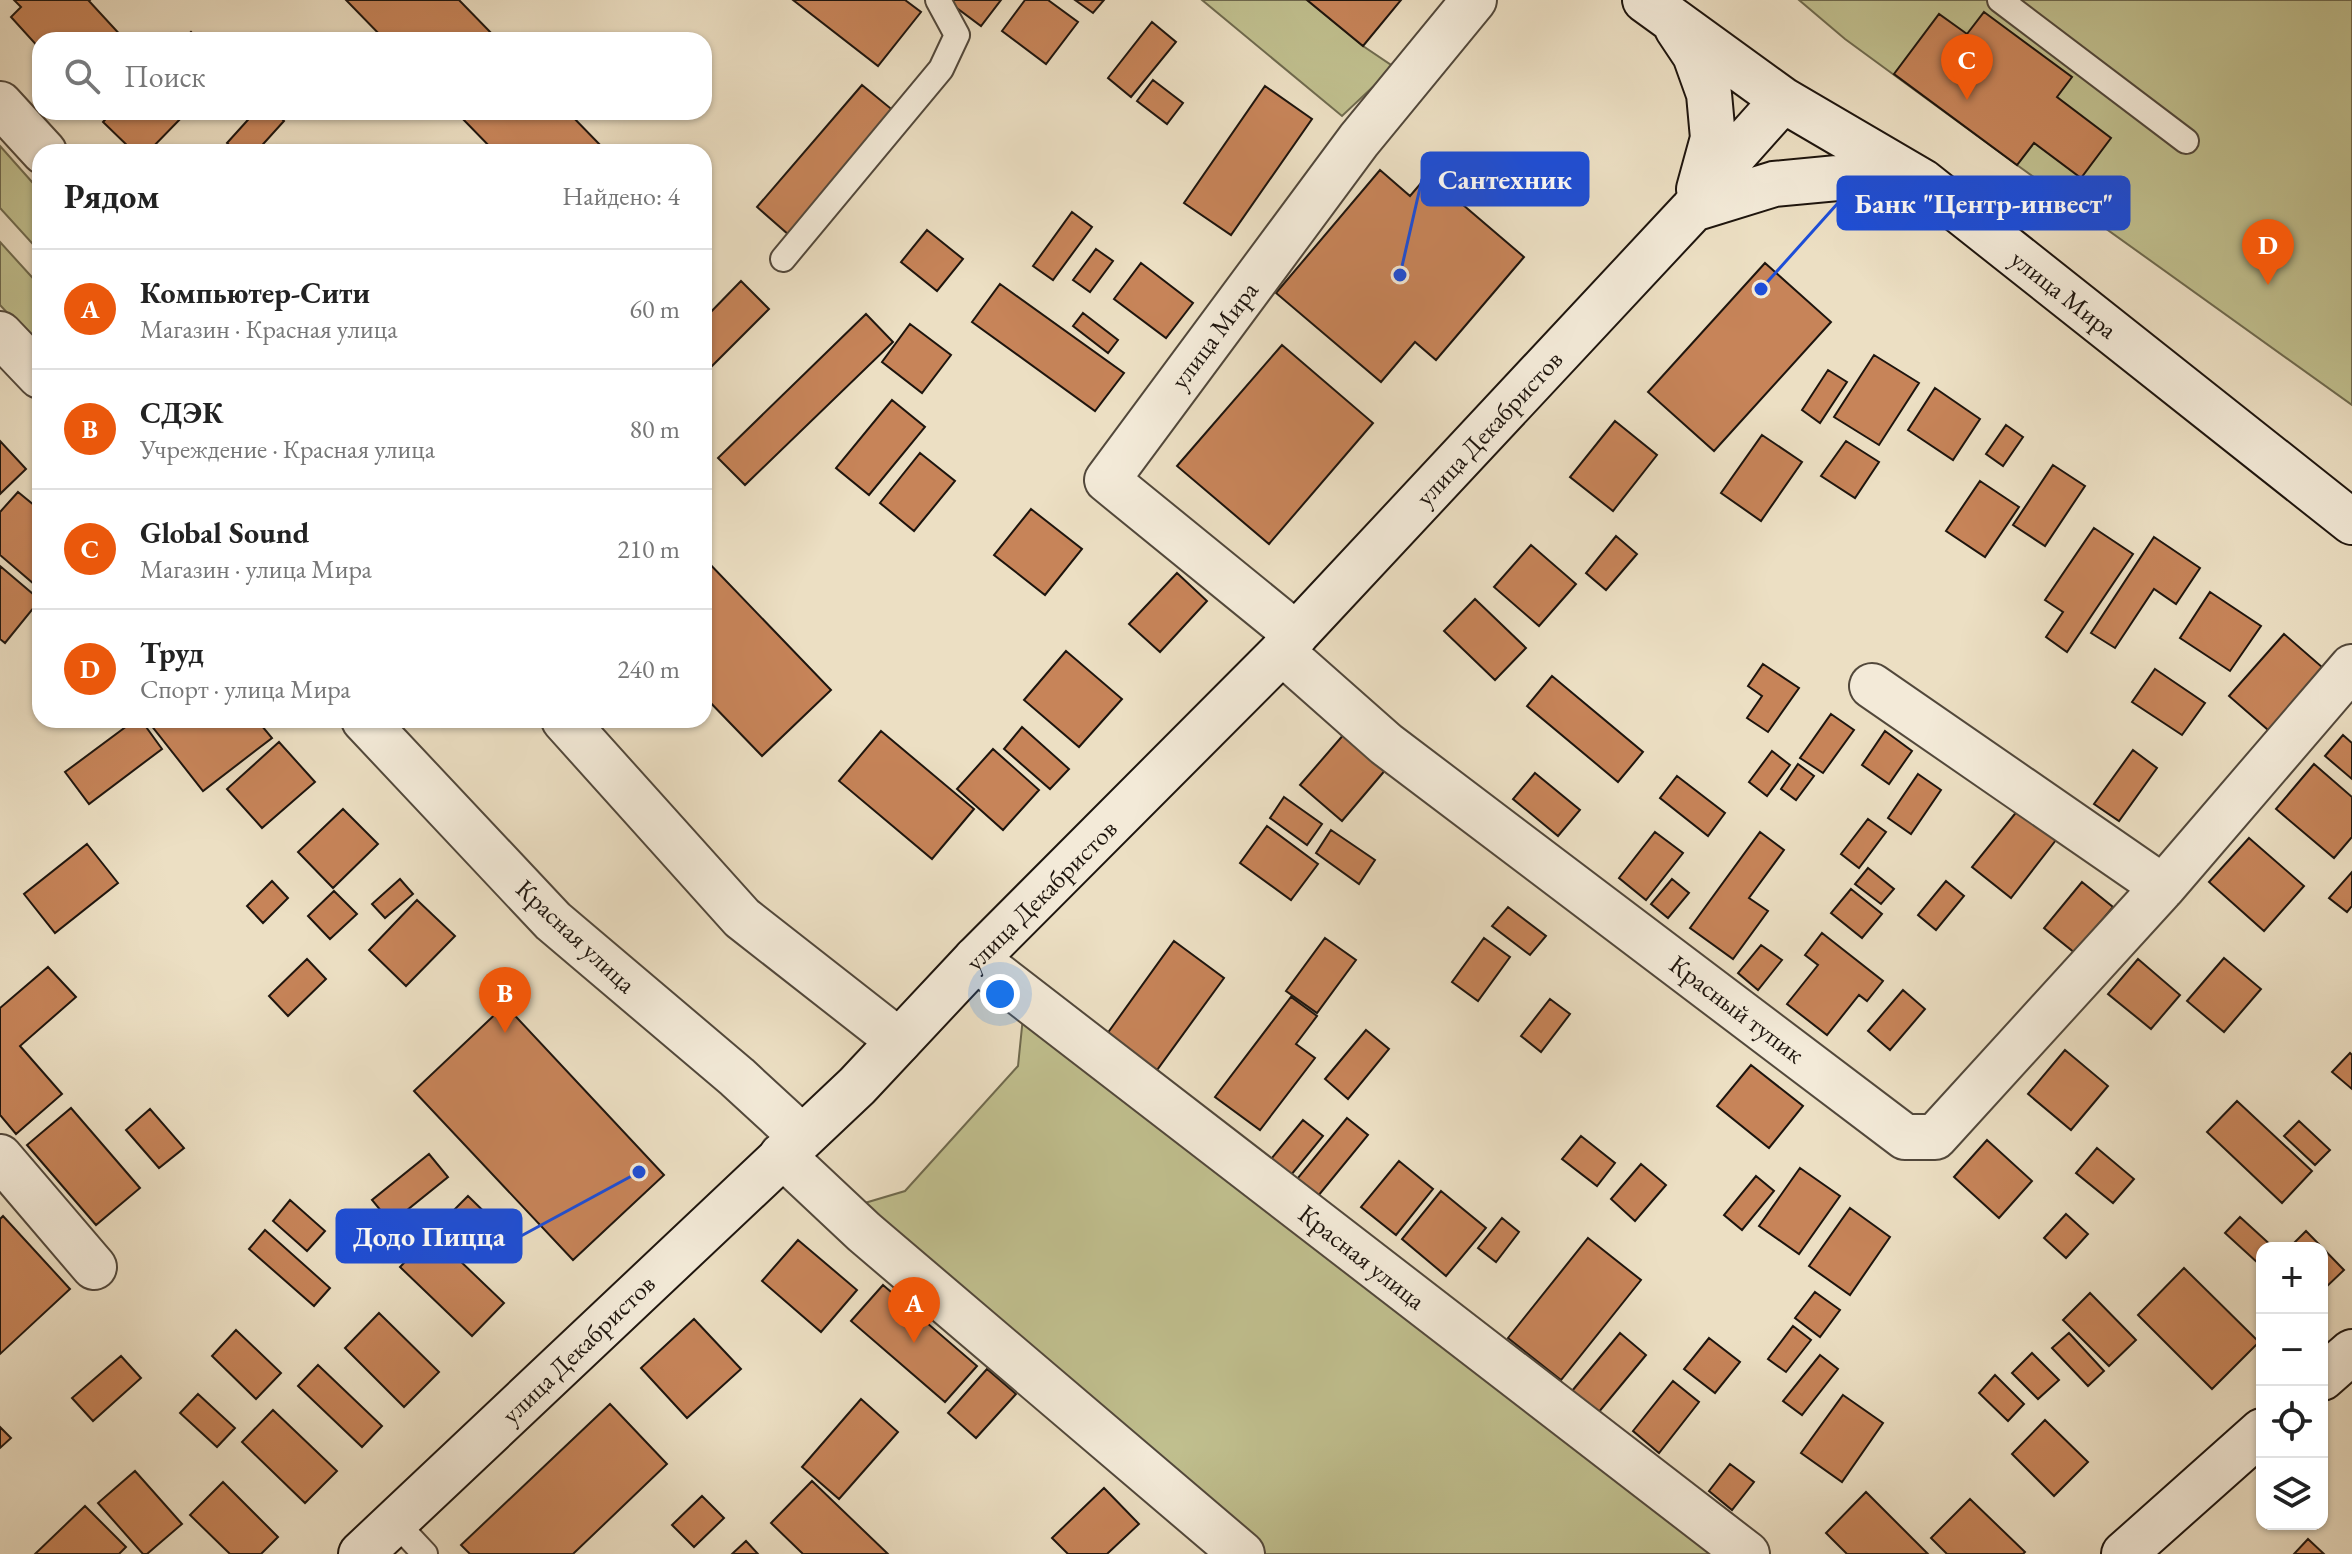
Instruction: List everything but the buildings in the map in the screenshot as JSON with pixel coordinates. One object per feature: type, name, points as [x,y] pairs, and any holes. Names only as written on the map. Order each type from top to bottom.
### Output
[{"type":"street","name":"улица Мира","points":[[1289,643],[1107,480],[1359,140],[1474,0]]},
{"type":"street","name":"улица Мира","points":[[1660,11],[1783,100],[1923,182],[2352,522]]},
{"type":"street","name":"улица Декабристов","points":[[1660,11],[1695,55],[1709,94],[1713,138],[1693,209]]},
{"type":"street","name":"улица Декабристов","points":[[361,1554],[857,1086],[976,959],[1289,643],[1693,209],[1724,166],[1783,100]]},
{"type":"street","points":[[0,104],[37,144]]},
{"type":"street","name":"улица Декабристов","points":[[1693,209],[1774,184],[1848,177],[1923,182]]},
{"type":"street","points":[[0,334],[32,368]]},
{"type":"street","name":"Красный тупик","points":[[1289,643],[1386,744],[1905,1137],[1935,1137],[2163,887],[2352,667]]},
{"type":"street","points":[[1872,686],[2163,887]]},
{"type":"street","name":"Красная улица","points":[[372,728],[553,921],[737,1077],[864,1232],[1242,1554]]},
{"type":"street","points":[[571,728],[742,918],[899,1041]]},
{"type":"street","name":"Красная улица","points":[[976,959],[1747,1554]]},
{"type":"street","points":[[0,1157],[94,1267]]},
{"type":"street","points":[[2328,1373],[2352,1352]]},
{"type":"street","points":[[2124,1554],[2256,1436]]},
{"type":"lane","points":[[783,259],[941,69],[957,35],[938,0]]},
{"type":"lane","points":[[2000,0],[2186,141]]},
{"type":"lane","points":[[396,1523],[425,1554]]},
{"type":"shaded area","points":[[1202,0],[1307,0],[1394,67],[1342,116]]},
{"type":"shaded area","points":[[1799,0],[2352,0],[2352,405],[2017,165],[1845,39]]},
{"type":"shaded area","points":[[0,146],[32,182],[32,243],[0,208]]},
{"type":"shaded area","points":[[0,242],[32,277],[32,339],[0,305]]},
{"type":"shaded area","points":[[1023,1017],[1728,1554],[1263,1554],[848,1208],[905,1191],[1018,1066]]},
{"type":"place","name":"Global Sound","points":[[1967,100]]},
{"type":"place","name":"Сантехник","points":[[1400,275]]},
{"type":"place","name":"Труд","points":[[2268,285]]},
{"type":"place","name":"Банк \"Центр-инвест\"","points":[[1761,289]]},
{"type":"place","name":"СДЭК","points":[[505,1033]]},
{"type":"place","name":"Додо Пицца","points":[[639,1172]]},
{"type":"place","name":"Компьютер-Сити","points":[[914,1343]]}]
